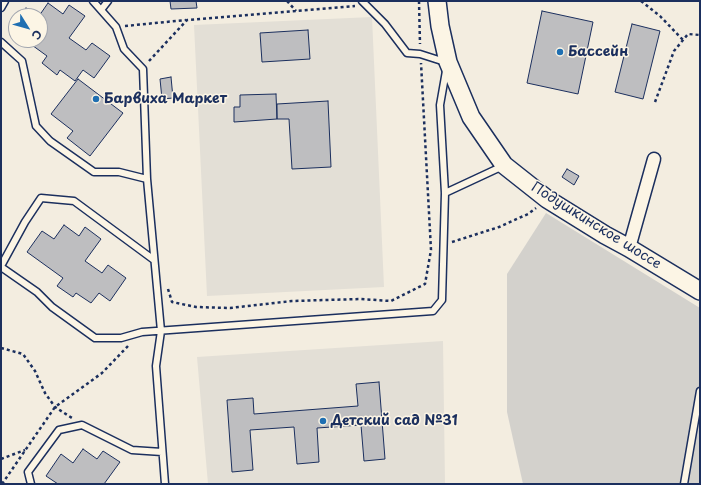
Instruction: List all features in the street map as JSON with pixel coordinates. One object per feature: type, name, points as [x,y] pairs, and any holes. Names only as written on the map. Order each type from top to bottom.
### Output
[{"type":"main road","name":"Подушкинское шоссе","points":[[437,1],[440,26],[448,62],[471,117],[504,165],[548,199],[700,292]]},
{"type":"street","points":[[629,248],[654,159]]},
{"type":"lane","points":[[1,8],[4,1]]},
{"type":"lane","points":[[93,1],[116,27],[124,49],[142,69],[147,179],[161,331],[156,366],[165,484]]},
{"type":"lane","points":[[101,10],[108,1]]},
{"type":"lane","points":[[154,260],[74,201],[41,198],[25,222],[1,266],[37,292],[52,307],[95,338],[121,338],[142,332],[432,311],[442,300],[445,193],[440,105],[448,62],[420,54],[407,53],[385,24],[364,3]]},
{"type":"lane","points":[[1,42],[22,61],[36,126],[50,141],[94,172],[119,172],[147,179]]},
{"type":"lane","points":[[445,193],[504,165]]},
{"type":"lane","points":[[684,484],[700,391]]},
{"type":"lane","points":[[31,484],[28,472],[59,430],[82,425],[132,450],[162,452]]},
{"type":"path","points":[[287,1],[296,11]]},
{"type":"path","points":[[167,288],[172,302],[196,307],[230,308],[292,301],[360,299],[391,300],[425,284],[431,250],[418,1]]},
{"type":"path","points":[[641,1],[660,16],[683,40]]},
{"type":"path","points":[[116,27],[296,11],[364,3]]},
{"type":"path","points":[[142,69],[187,20]]},
{"type":"path","points":[[655,102],[674,50],[688,34],[700,35]]},
{"type":"path","points":[[431,250],[499,227],[528,214],[548,199]]},
{"type":"path","points":[[2,484],[55,406],[102,373],[142,332]]},
{"type":"path","points":[[1,348],[23,354],[35,371],[45,393],[55,406],[82,425]]},
{"type":"path","points":[[1,459],[25,450]]},
{"type":"shaded area","points":[[372,17],[384,287],[207,296],[194,25]]},
{"type":"shaded area","points":[[546,213],[700,308],[700,484],[523,484],[507,412],[507,274]]},
{"type":"shaded area","name":"Детский сад №31","points":[[443,341],[445,484],[208,484],[197,357]]},
{"type":"building","points":[[170,1],[196,1],[197,8],[171,9]]},
{"type":"building","points":[[48,3],[63,14],[69,5],[85,16],[69,38],[86,50],[92,43],[110,56],[94,78],[83,70],[75,81],[60,70],[57,75],[42,63],[47,56],[36,48],[48,48],[48,8],[45,8]]},
{"type":"building","name":"Бассейн","points":[[542,11],[593,22],[578,94],[527,83]]},
{"type":"building","points":[[632,24],[660,31],[643,99],[615,92]]},
{"type":"building","points":[[308,30],[310,59],[262,62],[260,33]]},
{"type":"building","points":[[171,77],[173,98],[162,99],[160,79]]},
{"type":"building","points":[[78,79],[123,113],[90,156],[67,138],[73,131],[51,114]]},
{"type":"building","points":[[276,94],[277,119],[234,122],[234,107],[240,107],[240,95]]},
{"type":"building","points":[[328,101],[331,167],[292,169],[289,119],[277,119],[277,104]]},
{"type":"building","points":[[567,169],[579,176],[574,185],[562,177]]},
{"type":"building","points":[[64,225],[79,236],[85,227],[101,239],[85,261],[102,273],[108,265],[126,278],[110,301],[99,293],[91,303],[76,293],[73,297],[57,286],[63,278],[27,252],[42,231],[54,239]]},
{"type":"building","points":[[379,382],[385,459],[364,461],[361,425],[317,428],[319,462],[297,464],[294,427],[250,430],[253,470],[232,472],[227,400],[253,398],[254,414],[358,406],[356,384]]},
{"type":"building","points":[[83,449],[97,459],[103,451],[120,462],[104,484],[58,484],[46,476],[61,454],[73,463]]},
{"type":"place","name":"Бассейн","points":[[560,52]]},
{"type":"place","name":"Барвиха Маркет","points":[[96,99]]},
{"type":"place","name":"Детский сад №31","points":[[323,421]]}]
